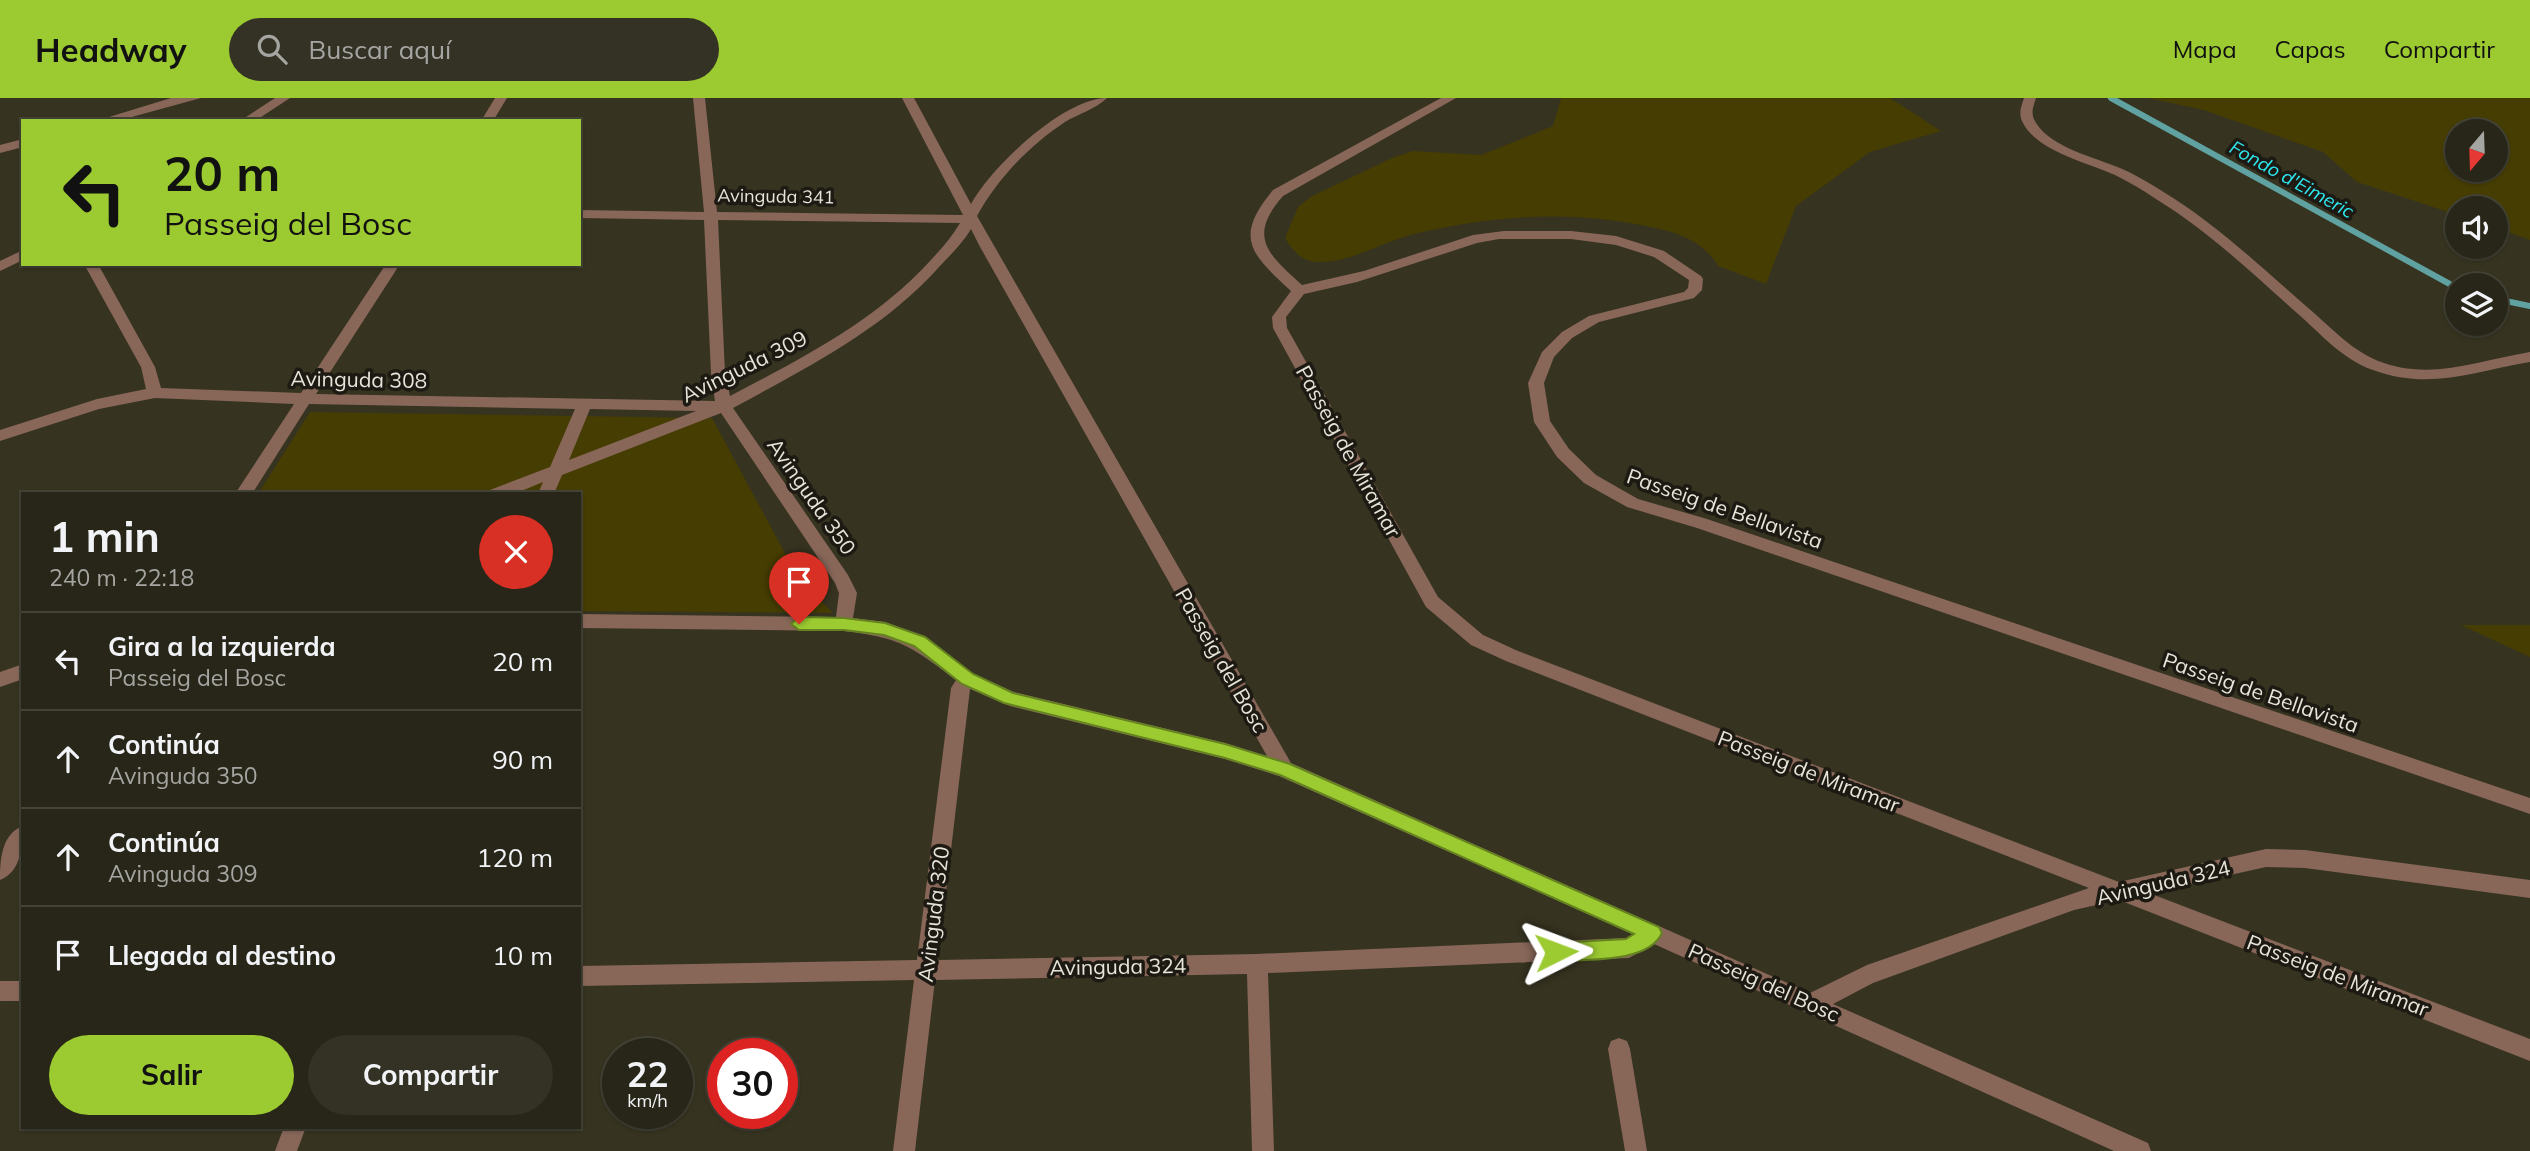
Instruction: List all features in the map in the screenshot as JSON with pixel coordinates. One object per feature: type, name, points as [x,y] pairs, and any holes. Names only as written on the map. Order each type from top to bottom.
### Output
[{"type":"street","points":[[109,119],[178,100],[195,98]]},
{"type":"street","points":[[249,119],[284,98]]},
{"type":"street","points":[[487,119],[501,98]]},
{"type":"street","name":"Avinguda 350","points":[[699,98],[711,215],[718,373],[724,406],[842,580],[848,593],[844,624]]},
{"type":"street","name":"Passeig del Bosc","points":[[908,98],[971,219],[1284,769],[2140,1151]]},
{"type":"street","name":"Avinguda 309","points":[[501,492],[724,406],[826,351],[888,310],[948,250],[971,219],[976,203],[1020,153],[1060,120],[1101,98]]},
{"type":"street","points":[[1299,290],[1262,253],[1255,236],[1257,218],[1264,207],[1278,193],[1450,98]]},
{"type":"street","points":[[2030,98],[2025,105],[2025,116],[2042,137],[2064,150],[2138,182],[2179,207],[2346,348],[2377,367],[2414,376],[2454,375],[2484,369],[2504,361],[2530,358]]},
{"type":"street","points":[[0,149],[21,144]]},
{"type":"street","name":"Avinguda 341","points":[[581,214],[971,219]]},
{"type":"street","name":"Passeig de Bellavista","points":[[1299,290],[1357,277],[1485,236],[1555,234],[1602,238],[1644,247],[1681,264],[1696,279],[1695,290],[1689,295],[1604,316],[1576,330],[1547,355],[1536,383],[1542,422],[1563,453],[1590,479],[1633,503],[1701,523],[2530,807]]},
{"type":"street","points":[[0,267],[21,255]]},
{"type":"street","points":[[92,266],[148,367],[155,393]]},
{"type":"street","points":[[244,492],[392,266]]},
{"type":"street","name":"Passeig de Miramar","points":[[1299,290],[1279,317],[1280,328],[1432,602],[1477,640],[2530,1050]]},
{"type":"street","name":"Avinguda 308","points":[[0,436],[97,404],[155,393],[306,399],[724,406]]},
{"type":"street","points":[[547,492],[585,404]]},
{"type":"street","points":[[581,621],[844,624],[885,629],[919,642],[967,679],[1010,699],[1225,751],[1284,769]]},
{"type":"street","points":[[0,680],[21,672]]},
{"type":"street","name":"Avinguda 320","points":[[904,1151],[960,688],[967,679]]},
{"type":"street","points":[[0,871],[21,838]]},
{"type":"street","name":"Avinguda 324","points":[[1813,1003],[1867,975],[2074,901],[2266,858],[2305,859],[2530,889]]},
{"type":"street","name":"Avinguda 324","points":[[581,976],[1257,964],[1629,948],[1653,933]]},
{"type":"street","points":[[1257,964],[1263,1151]]},
{"type":"street","points":[[0,991],[21,991]]},
{"type":"street","points":[[1619,1049],[1636,1151]]},
{"type":"street","points":[[286,1151],[294,1129]]},
{"type":"shaded area","points":[[1561,98],[1890,98],[1941,131],[1870,152],[1796,206],[1766,284],[1718,266],[1711,256],[1685,237],[1612,220],[1555,217],[1499,219],[1414,234],[1354,256],[1317,262],[1306,260],[1294,251],[1285,238],[1298,207],[1312,196],[1392,158],[1413,151],[1481,155],[1553,126]]},
{"type":"shaded area","points":[[2148,98],[2530,98],[2530,240],[2508,232],[2508,196],[2445,196],[2445,211],[2357,182],[2323,152],[2204,110]]},
{"type":"shaded area","points":[[310,412],[712,418],[800,581],[833,613],[581,611],[581,492],[259,492]]},
{"type":"shaded area","points":[[2461,625],[2530,625],[2530,657]]},
{"type":"waterway","name":"Fondo d'Eimeric","points":[[2111,98],[2445,281]]},
{"type":"waterway","name":"Fondo d'Eimeric","points":[[2508,301],[2530,306]]},
{"type":"route","points":[[799,624],[844,624],[885,629],[919,642],[967,679],[1010,699],[1225,751],[1284,769],[1653,933],[1629,948],[1556,952]]}]
